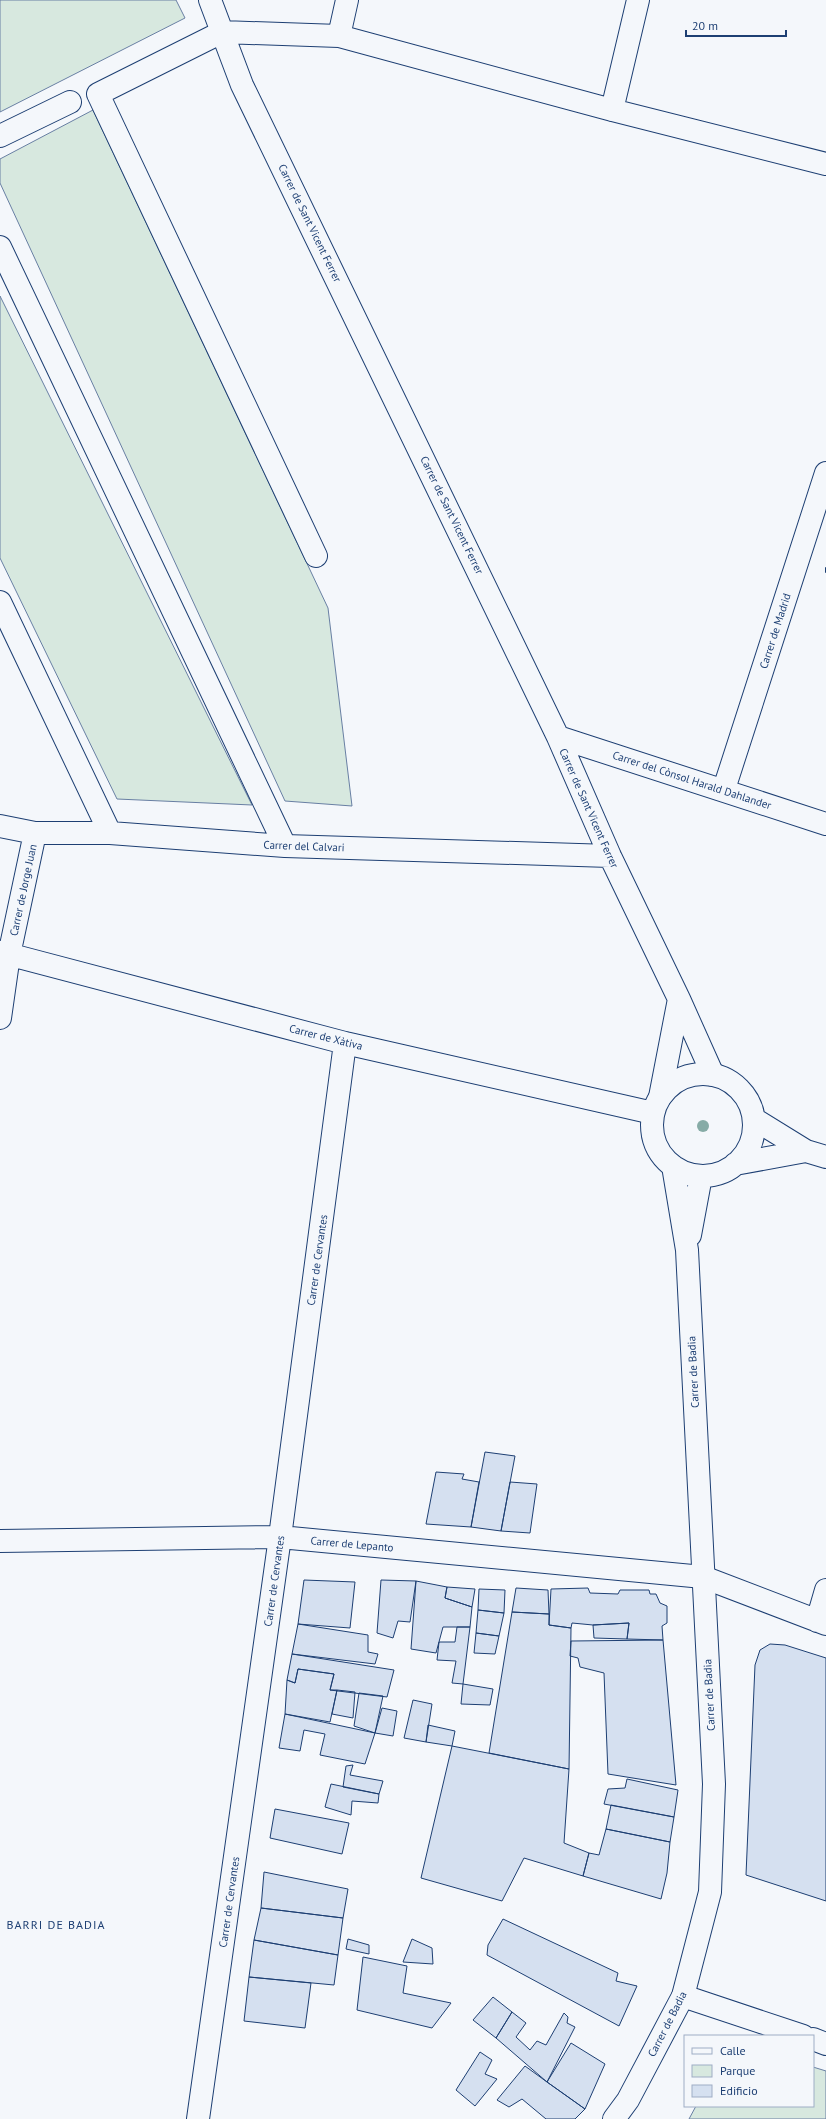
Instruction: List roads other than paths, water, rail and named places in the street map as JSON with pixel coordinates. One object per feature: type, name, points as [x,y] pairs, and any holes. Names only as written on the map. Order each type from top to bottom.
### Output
[{"type":"street","name":"Carrer de Sant Vicent Ferrer","points":[[210,0],[242,85],[558,737],[610,856],[679,998],[713,1075]]},
{"type":"street","points":[[339,36],[347,0]]},
{"type":"street","points":[[612,110],[638,0]]},
{"type":"street","points":[[316,556],[98,94],[222,32],[339,36],[612,110],[826,164]]},
{"type":"street","points":[[0,136],[70,102]]},
{"type":"street","points":[[0,247],[285,846]]},
{"type":"street","name":"Carrer de Madrid","points":[[724,790],[826,473]]},
{"type":"street","points":[[0,602],[110,833]]},
{"type":"street","name":"Carrer del Cònsol Harald Dahlander","points":[[558,737],[826,824]]},
{"type":"street","name":"Carrer del Calvari","points":[[0,826],[35,834],[110,833],[285,846],[610,856]]},
{"type":"street","name":"Carrer de Jorge Juan","points":[[0,1018],[4,954],[35,834]]},
{"type":"street","name":"Carrer de Xàtiva","points":[[4,954],[345,1043],[657,1105]]},
{"type":"street","points":[[657,1105],[671,1086],[683,1078],[698,1074],[713,1075],[728,1080],[741,1090],[749,1104],[754,1119],[752,1136],[746,1152],[735,1164],[725,1170],[702,1176],[687,1173],[673,1166],[662,1155],[655,1143],[652,1128],[679,998]]},
{"type":"street","name":"Carrer de Cervantes","points":[[198,2119],[280,1537],[345,1043]]},
{"type":"street","points":[[754,1119],[816,1154]]},
{"type":"street","points":[[735,1164],[816,1154]]},
{"type":"street","name":"Carrer de Badia","points":[[614,2119],[628,2100],[683,1996],[710,1892],[714,1784],[687,1250],[673,1166]]},
{"type":"street","name":"Carrer de Badia","points":[[687,1250],[702,1176]]},
{"type":"street","name":"Carrer de Lepanto","points":[[0,1541],[280,1537],[703,1577],[822,1622]]},
{"type":"street","points":[[822,1622],[826,1590]]},
{"type":"street","points":[[683,1996],[800,2035]]},
{"type":"street","points":[[814,2039],[826,2044]]},
{"type":"district","name":"BARRI DE BADIA","points":[[56,1925]]}]
